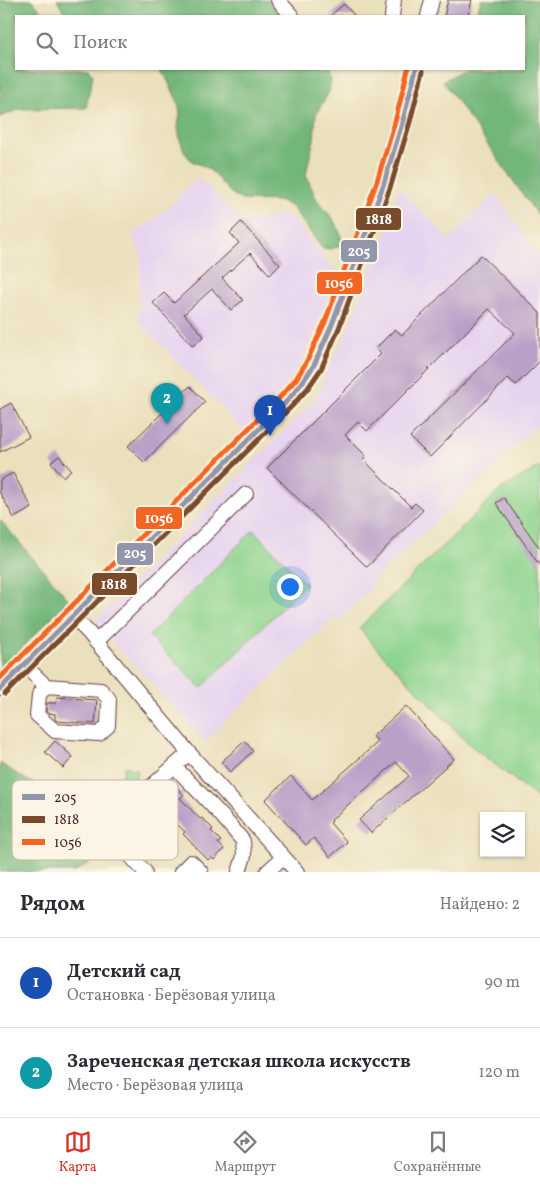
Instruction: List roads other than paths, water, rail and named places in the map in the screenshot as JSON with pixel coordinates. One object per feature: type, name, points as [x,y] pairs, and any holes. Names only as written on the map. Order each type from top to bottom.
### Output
[{"type":"street","points":[[278,0],[291,15]]},
{"type":"street","points":[[392,15],[394,0]]},
{"type":"street","points":[[428,15],[432,0]]},
{"type":"street","points":[[0,689],[288,400],[302,383],[314,365],[332,325],[384,183],[416,70]]},
{"type":"street","points":[[96,642],[246,494]]},
{"type":"street","points":[[72,616],[189,753],[282,857],[298,872]]},
{"type":"street","points":[[24,665],[46,686],[101,690],[110,699],[108,726],[99,734],[55,731],[37,715],[39,695],[46,686]]},
{"type":"street","points":[[158,780],[189,753]]},
{"type":"street","points":[[174,766],[243,841],[244,856],[239,872]]},
{"type":"street","points":[[267,872],[282,857]]},
{"type":"street","points":[[134,860],[145,872]]},
{"type":"street","points":[[180,872],[191,862],[201,872]]},
{"type":"place","name":"Зареченская детская школа искусств","points":[[167,424]]},
{"type":"place","name":"Детский сад","points":[[270,436]]}]
